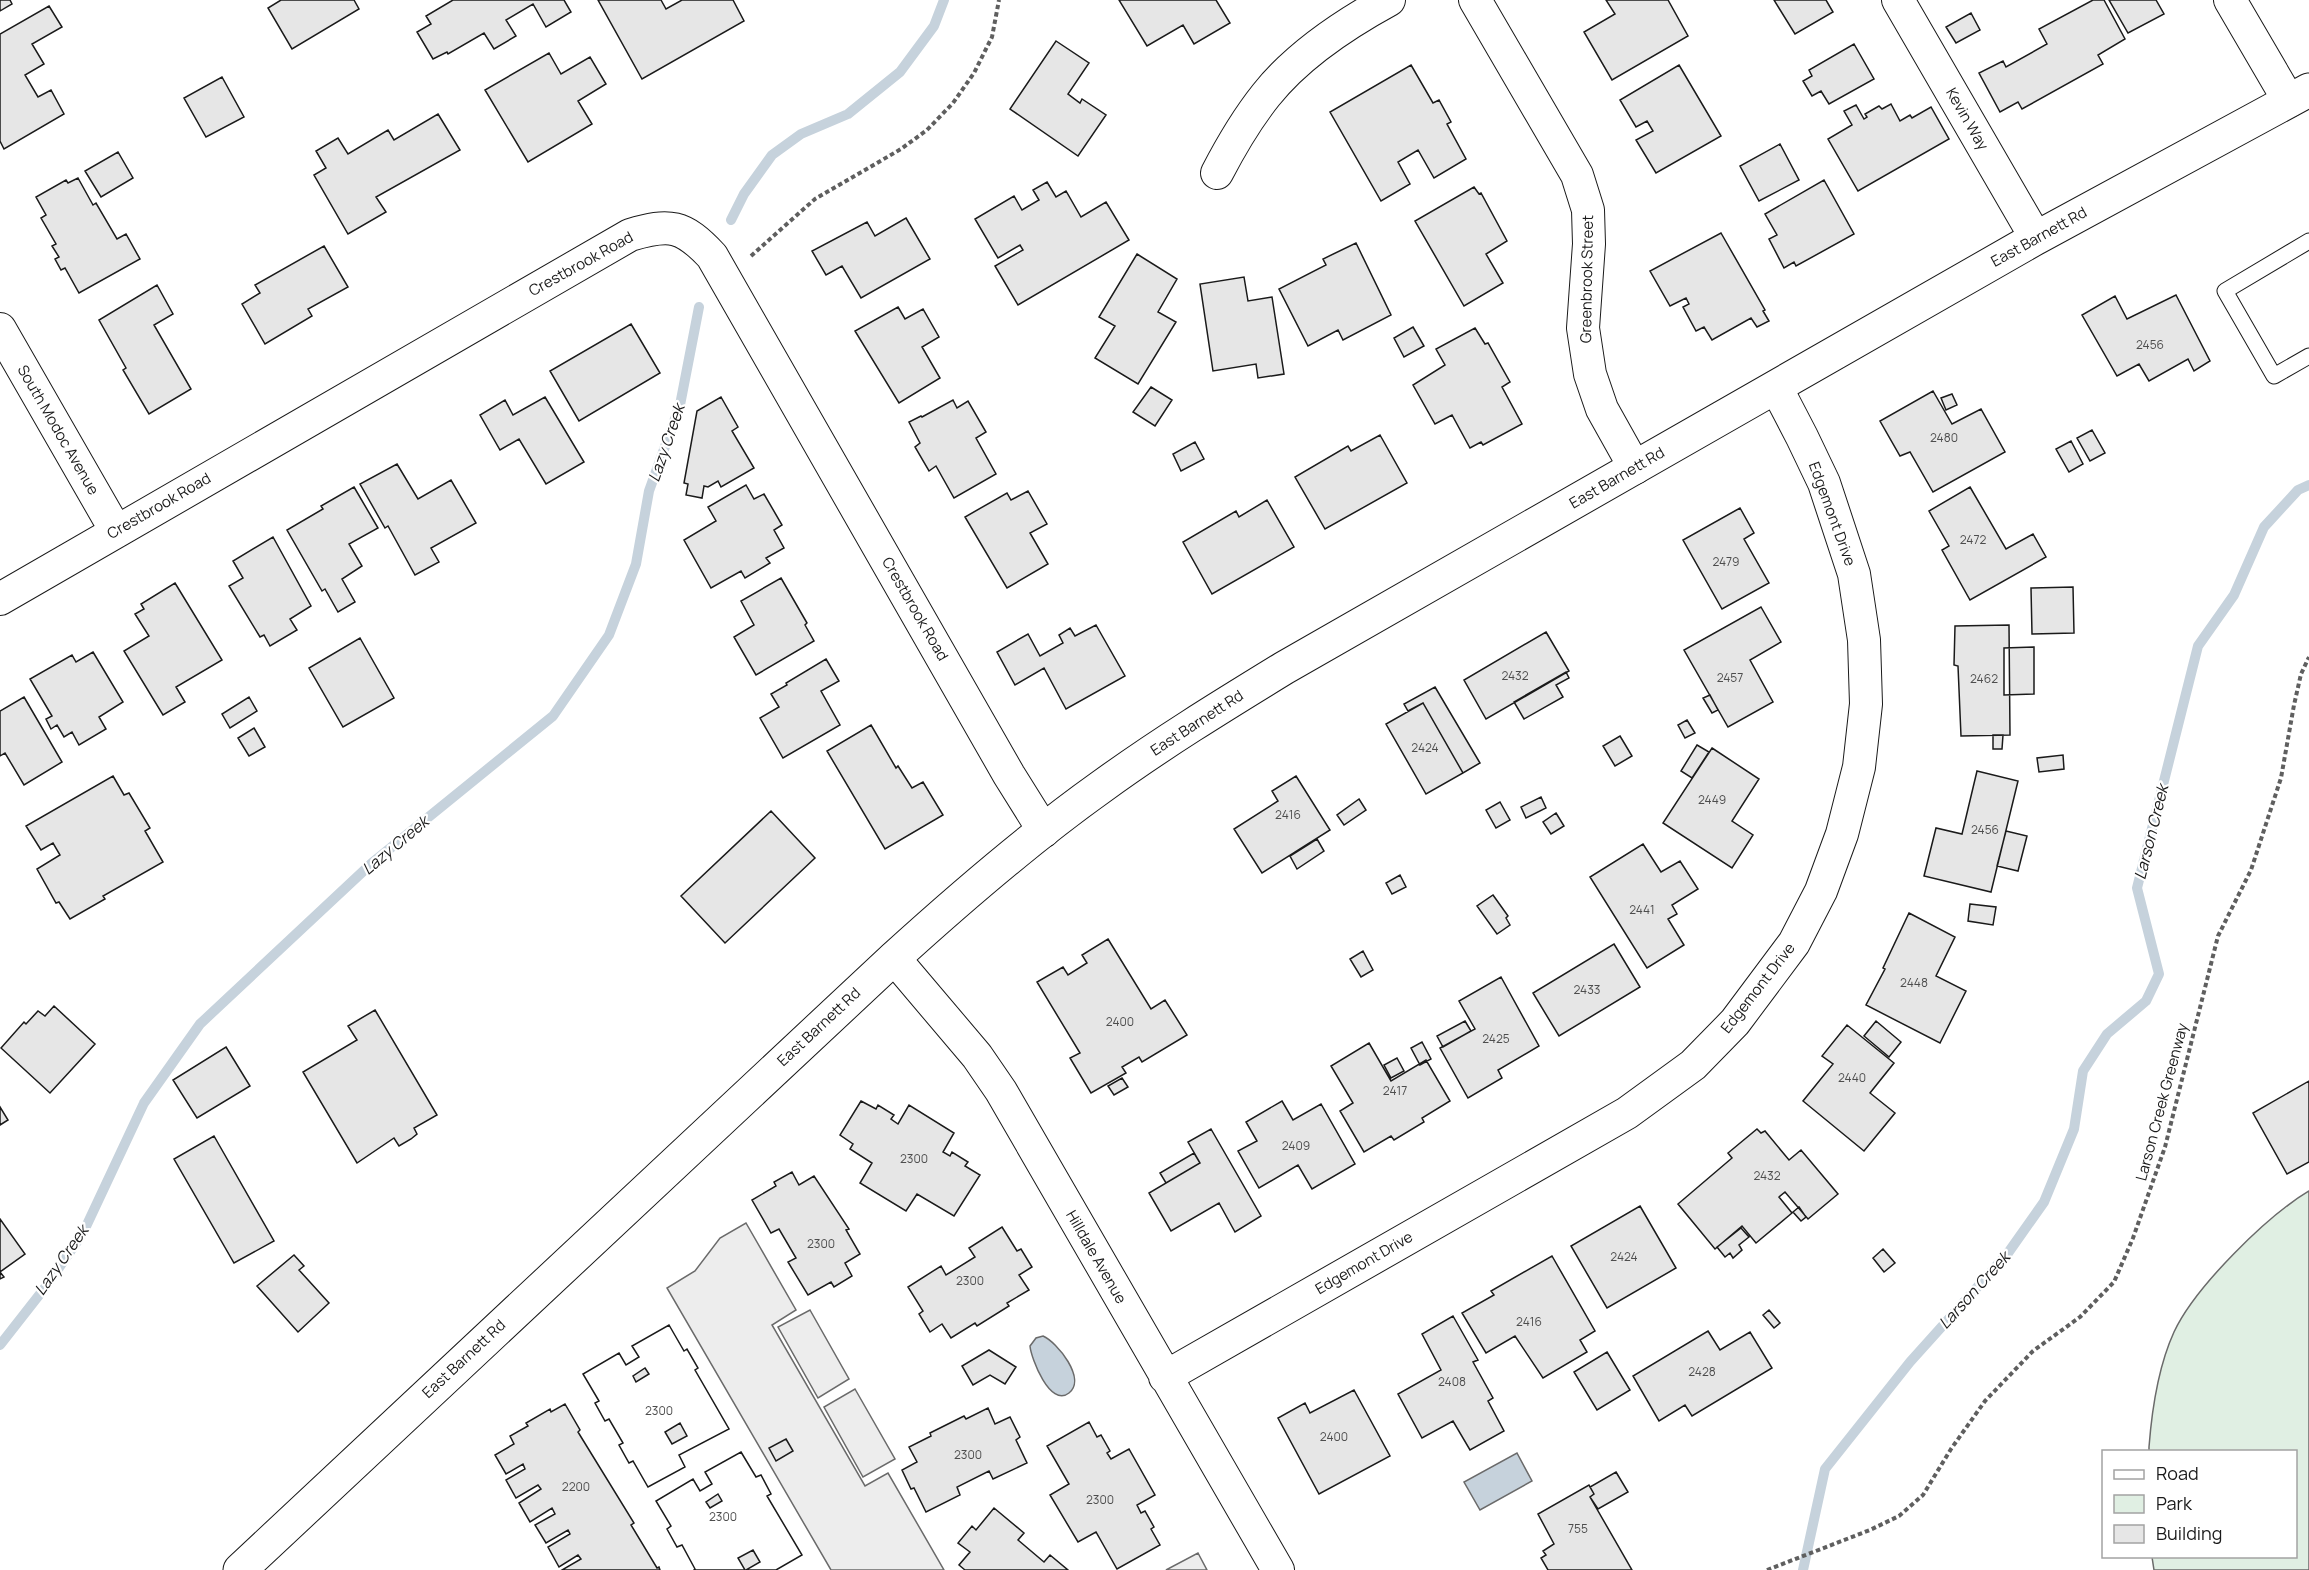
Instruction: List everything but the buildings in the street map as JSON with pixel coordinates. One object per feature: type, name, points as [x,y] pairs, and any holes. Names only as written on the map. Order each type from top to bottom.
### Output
[{"type":"main road","name":"East Barnett Rd","points":[[240,1570],[894,958],[996,867],[1100,787],[1244,693],[2036,238],[2299,95]]},
{"type":"street","points":[[1217,173],[1239,132],[1267,94],[1305,56],[1369,11],[1389,0]]},
{"type":"street","name":"Greenbrook Street","points":[[1475,0],[1576,176],[1588,210],[1583,328],[1590,375],[1602,409],[1635,468]]},
{"type":"street","name":"Kevin Way","points":[[1898,0],[2036,238]]},
{"type":"street","points":[[2230,0],[2299,95]]},
{"type":"street","name":"Crestbrook Road","points":[[0,599],[630,234],[655,227],[678,229],[695,238],[712,256],[1044,831]]},
{"type":"street","name":"South Modoc Avenue","points":[[0,329],[116,531]]},
{"type":"street","name":"Edgemont Drive","points":[[1165,1377],[1628,1113],[1693,1065],[1735,1022],[1794,943],[1825,882],[1842,834],[1859,767],[1866,704],[1864,640],[1854,574],[1824,483],[1776,387]]},
{"type":"street","name":"Hilldale Avenue","points":[[894,958],[977,1056],[1000,1091],[1278,1570]]},
{"type":"lane","points":[[2309,241],[2225,291],[2274,376],[2309,356]]},
{"type":"path","points":[[724,276],[747,260],[815,199],[927,130],[953,103],[974,73],[992,37],[999,0]]},
{"type":"path","name":"Larson Creek Greenway","points":[[1767,1570],[1870,1530],[1899,1516],[1923,1495],[1951,1449],[1985,1401],[2033,1351],[2080,1317],[2114,1282],[2133,1238],[2165,1147],[2218,936],[2251,870],[2281,778],[2301,674],[2309,657]]},
{"type":"green space","points":[[2309,1191],[2309,1570],[2154,1570],[2152,1558],[2297,1558],[2297,1450],[2149,1450],[2160,1373],[2168,1345],[2184,1314],[2198,1294],[2234,1254],[2292,1202]]},
{"type":"shaded area","points":[[746,1223],[796,1310],[772,1325],[865,1486],[888,1473],[944,1570],[831,1570],[667,1288],[695,1271],[720,1238]]},
{"type":"shaded area","points":[[810,1310],[849,1379],[818,1398],[778,1327]]},
{"type":"shaded area","points":[[1043,1336],[1056,1345],[1072,1370],[1074,1387],[1062,1396],[1055,1394],[1049,1388],[1034,1361],[1030,1346],[1036,1338]]},
{"type":"shaded area","points":[[855,1389],[895,1459],[863,1477],[824,1407]]},
{"type":"shaded area","points":[[1517,1453],[1532,1481],[1480,1510],[1464,1482]]},
{"type":"shaded area","points":[[1198,1553],[1207,1570],[1166,1570]]},
{"type":"waterway","name":"Lazy Creek","points":[[731,220],[744,194],[772,155],[801,134],[848,114],[900,72],[934,26],[944,0]]},
{"type":"waterway","name":"Lazy Creek","points":[[0,1345],[47,1285],[83,1233],[144,1103],[200,1024],[372,863],[553,716],[609,635],[636,564],[649,491],[680,405],[699,307]]},
{"type":"waterway","name":"Larson Creek","points":[[1803,1570],[1825,1469],[1910,1362],[2008,1253],[2044,1202],[2074,1129],[2083,1071],[2107,1034],[2146,1001],[2159,974],[2137,888],[2198,646],[2234,595],[2264,527],[2298,490],[2309,485]]}]
